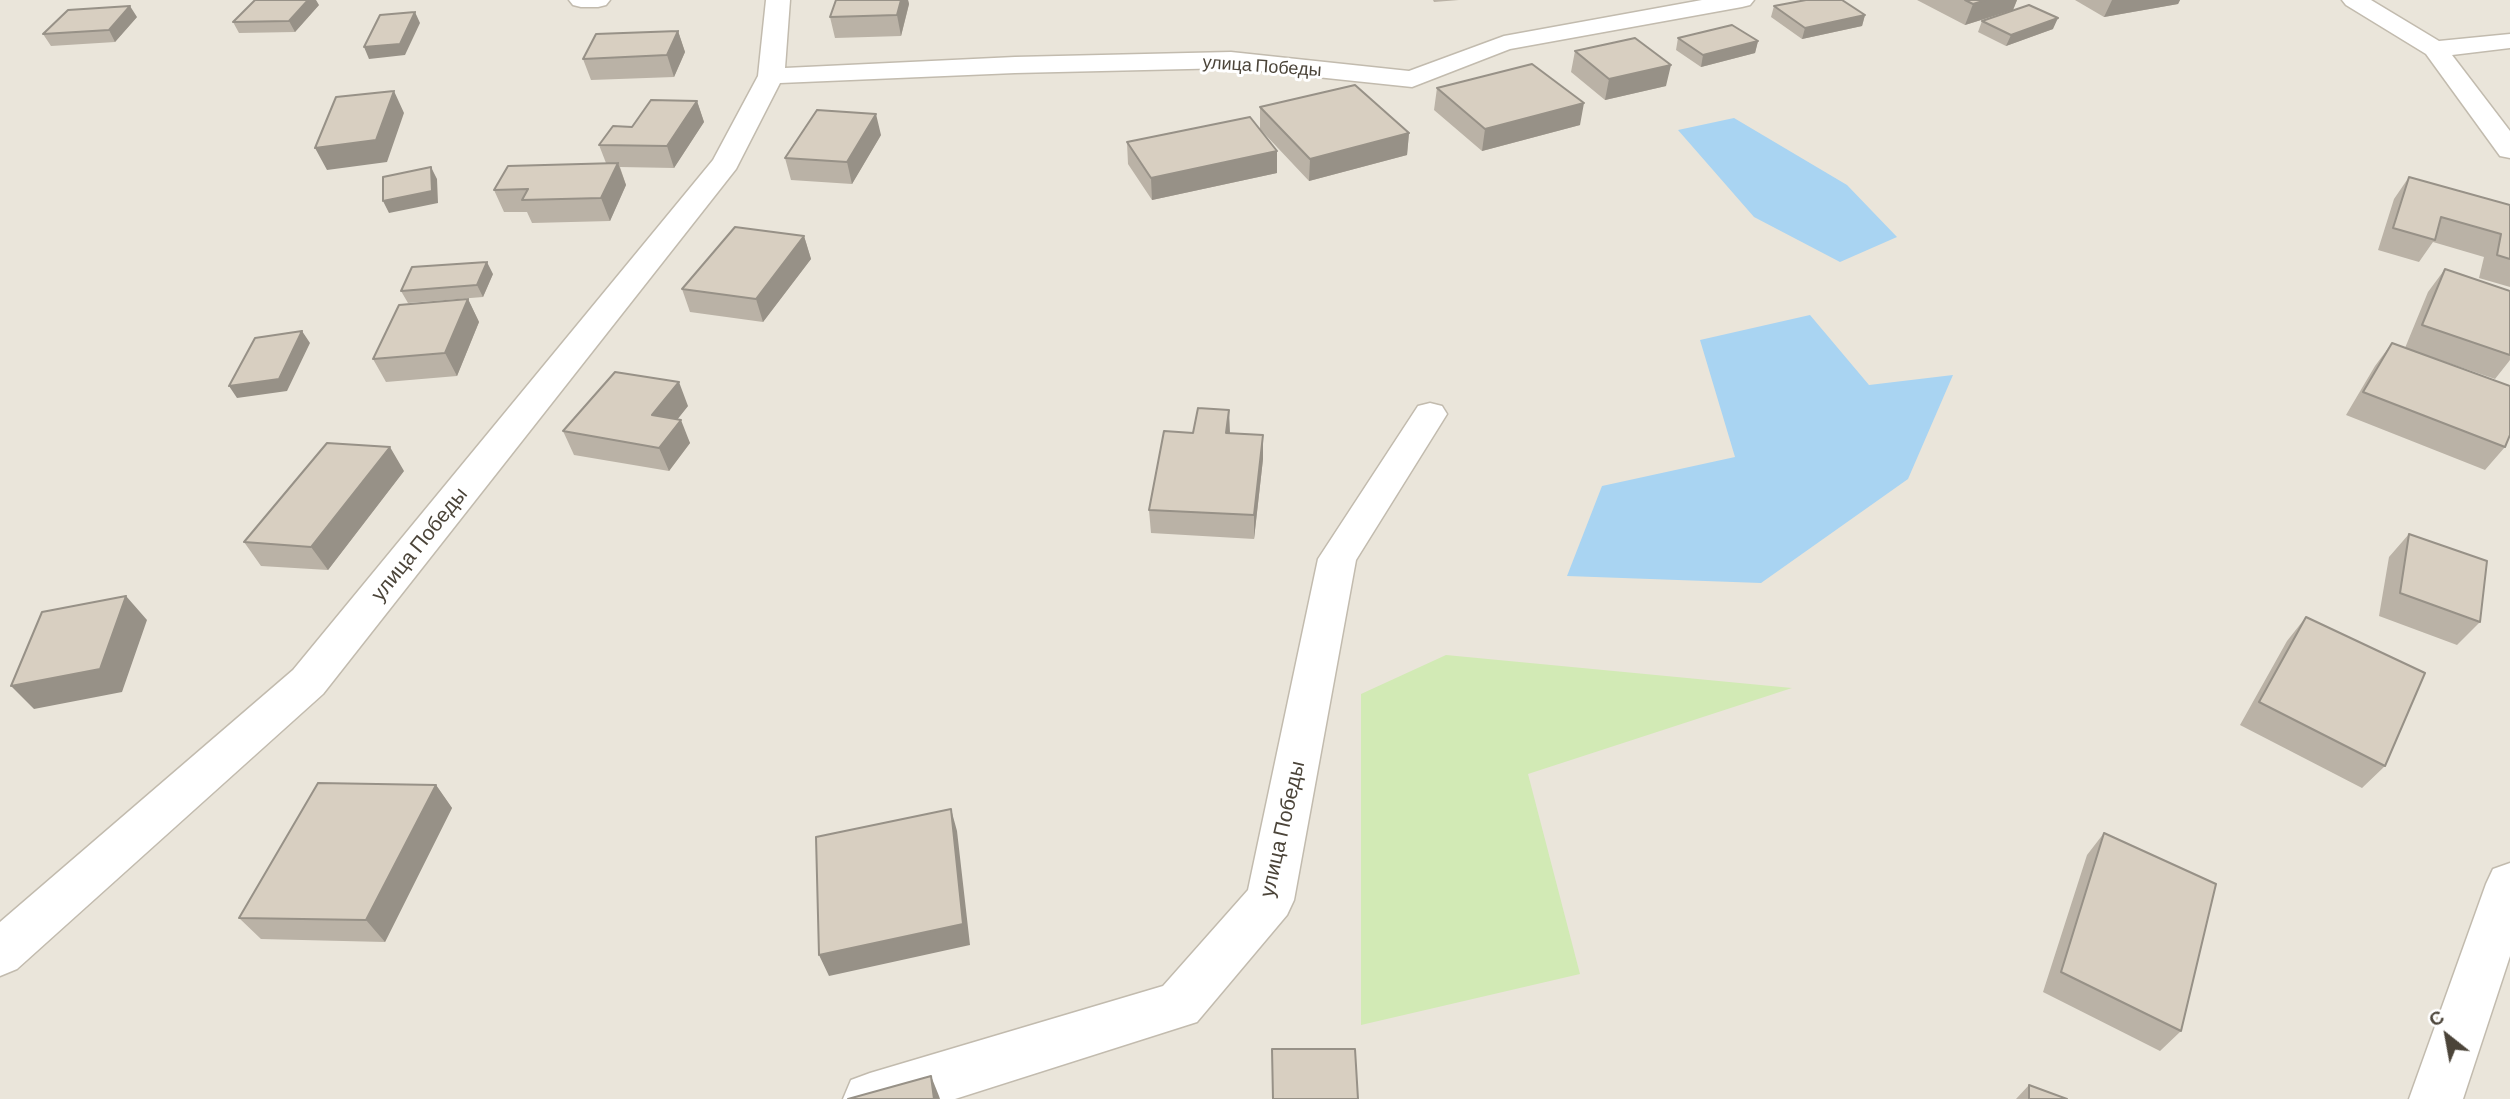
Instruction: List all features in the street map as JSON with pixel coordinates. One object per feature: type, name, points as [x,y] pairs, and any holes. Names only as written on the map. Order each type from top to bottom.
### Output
[{"type":"street","points":[[581,0],[598,0]]},
{"type":"street","name":"улица Победы","points":[[0,953],[308,682],[726,163],[771,76],[778,0]]},
{"type":"street","name":"улица Победы","points":[[771,76],[1015,65],[1231,60],[1412,79],[1504,43],[1742,0]]},
{"type":"street","points":[[2354,0],[2435,49],[2510,150]]},
{"type":"street","points":[[2435,49],[2510,41]]},
{"type":"street","name":"улица Победы","points":[[870,1099],[1179,1005],[1270,900],[1337,559],[1430,414]]},
{"type":"street","points":[[2436,1099],[2510,884]]},
{"type":"shaded area","points":[[0,0],[2510,0],[2510,1099],[0,1099]]},
{"type":"green space","points":[[1446,655],[1792,688],[1528,774],[1580,974],[1361,1025],[1361,694]]},
{"type":"water","points":[[1734,118],[1847,185],[1897,237],[1840,262],[1754,217],[1678,130]]},
{"type":"water","points":[[1810,315],[1869,385],[1953,375],[1908,479],[1761,583],[1567,576],[1602,486],[1735,457],[1700,340]]},
{"type":"building","points":[[255,0],[308,0],[289,21],[233,22]]},
{"type":"building","points":[[836,0],[901,0],[897,15],[830,17]]},
{"type":"building","points":[[1806,0],[1842,0],[1865,15],[1805,28],[1774,6]]},
{"type":"building","points":[[1965,0],[1986,0],[1973,4]]},
{"type":"building","points":[[2029,5],[2058,18],[2011,35],[1982,21]]},
{"type":"building","points":[[130,6],[109,30],[43,34],[68,10]]},
{"type":"building","points":[[415,12],[400,44],[364,47],[380,15]]},
{"type":"building","points":[[1732,25],[1758,41],[1703,55],[1678,38]]},
{"type":"building","points":[[678,31],[667,55],[583,59],[596,34]]},
{"type":"building","points":[[1635,38],[1671,65],[1609,79],[1575,51]]},
{"type":"building","points":[[1532,64],[1584,103],[1485,129],[1437,88]]},
{"type":"building","points":[[1355,85],[1409,133],[1310,159],[1260,107]]},
{"type":"building","points":[[394,91],[376,140],[315,148],[336,97]]},
{"type":"building","points":[[651,100],[697,101],[667,146],[599,145],[613,126],[632,127]]},
{"type":"building","points":[[817,110],[876,114],[847,162],[785,158]]},
{"type":"building","points":[[1250,117],[1277,151],[1151,178],[1127,142]]},
{"type":"building","points":[[618,163],[601,198],[522,200],[528,189],[494,190],[508,166]]},
{"type":"building","points":[[431,167],[432,191],[383,201],[383,177]]},
{"type":"building","points":[[2409,177],[2510,205],[2510,259],[2497,255],[2501,234],[2441,217],[2435,240],[2393,228]]},
{"type":"building","points":[[735,227],[804,236],[756,299],[682,289]]},
{"type":"building","points":[[487,262],[477,285],[401,291],[412,267]]},
{"type":"building","points":[[2445,269],[2510,291],[2510,355],[2422,325]]},
{"type":"building","points":[[468,299],[445,353],[373,359],[399,305]]},
{"type":"building","points":[[302,331],[279,379],[229,386],[255,338]]},
{"type":"building","points":[[2392,343],[2510,386],[2510,435],[2505,447],[2363,392]]},
{"type":"building","points":[[615,372],[679,382],[652,415],[681,420],[659,448],[563,431]]},
{"type":"building","points":[[1198,408],[1229,410],[1226,433],[1263,435],[1254,515],[1149,510],[1164,431],[1193,433]]},
{"type":"building","points":[[327,443],[390,447],[311,547],[244,542]]},
{"type":"building","points":[[2409,534],[2487,561],[2480,622],[2400,593]]},
{"type":"building","points":[[126,596],[100,669],[11,686],[42,612]]},
{"type":"building","points":[[2306,617],[2425,673],[2385,766],[2259,702]]},
{"type":"building","points":[[318,783],[436,785],[366,920],[239,918]]},
{"type":"building","points":[[951,809],[963,924],[819,955],[816,837]]},
{"type":"building","points":[[2104,833],[2216,884],[2181,1031],[2061,972]]},
{"type":"building","points":[[1272,1049],[1355,1049],[1358,1099],[1273,1099]]},
{"type":"building","points":[[931,1076],[934,1099],[848,1099]]},
{"type":"building","points":[[2029,1085],[2067,1099],[2029,1099]]}]
